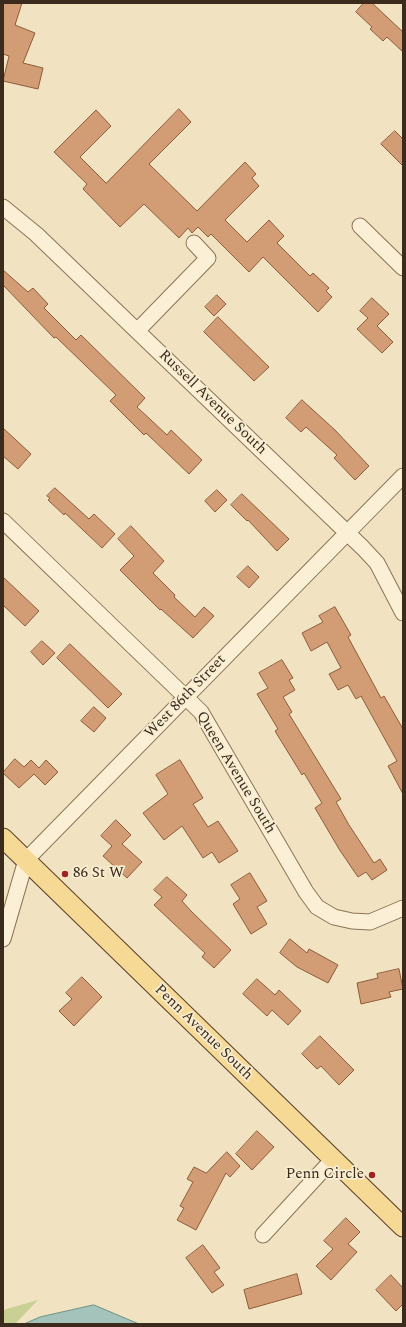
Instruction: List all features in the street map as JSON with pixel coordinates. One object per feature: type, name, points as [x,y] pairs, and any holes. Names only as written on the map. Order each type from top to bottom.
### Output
[{"type":"main road","name":"Penn Avenue South","points":[[3,838],[403,1227]]},
{"type":"street","name":"Russell Avenue South","points":[[3,206],[36,234],[377,563],[403,613]]},
{"type":"street","points":[[360,226],[403,268]]},
{"type":"street","points":[[137,331],[208,258],[194,243]]},
{"type":"street","name":"West 86th Street","points":[[3,939],[26,860],[403,476]]},
{"type":"street","name":"Queen Avenue South","points":[[3,521],[201,712],[306,892],[317,907],[334,917],[352,922],[370,922],[403,908]]},
{"type":"street","points":[[263,1235],[333,1159]]},
{"type":"green space","points":[[38,1300],[15,1324],[3,1324],[3,1310]]},
{"type":"water","points":[[94,1305],[139,1324],[24,1324],[40,1317]]},
{"type":"building","points":[[3,3],[22,3],[15,25],[35,33],[23,63],[43,68],[38,89],[3,81],[9,56],[3,54]]},
{"type":"building","points":[[364,3],[372,3],[403,32],[403,52],[387,37],[383,41],[370,29],[372,27],[356,12]]},
{"type":"building","points":[[179,109],[191,122],[149,164],[197,211],[245,162],[256,174],[252,178],[259,186],[225,220],[247,242],[269,220],[284,236],[277,243],[310,276],[313,273],[329,288],[326,291],[332,297],[318,312],[263,257],[249,272],[211,234],[208,237],[198,227],[192,233],[188,228],[179,238],[144,204],[120,227],[83,189],[87,184],[54,152],[96,110],[111,126],[80,157],[106,183]]},
{"type":"building","points":[[395,131],[403,139],[403,166],[381,144]]},
{"type":"building","points":[[3,270],[28,292],[33,288],[48,304],[44,308],[76,340],[81,335],[145,398],[137,407],[167,435],[171,430],[202,460],[189,474],[146,433],[144,435],[110,401],[116,395],[56,337],[54,338],[3,285]]},
{"type":"building","points":[[217,295],[226,304],[214,316],[205,307]]},
{"type":"building","points":[[372,298],[389,314],[377,326],[393,342],[382,353],[357,329],[368,318],[360,311]]},
{"type":"building","points":[[218,317],[269,367],[254,381],[204,332]]},
{"type":"building","points":[[302,400],[335,430],[369,466],[355,480],[334,458],[337,455],[306,427],[301,432],[286,418]]},
{"type":"building","points":[[3,428],[31,454],[18,469],[3,456]]},
{"type":"building","points":[[55,488],[89,519],[94,514],[115,534],[102,548],[65,513],[64,515],[48,500],[50,498],[47,496]]},
{"type":"building","points":[[217,490],[227,500],[215,512],[205,501]]},
{"type":"building","points":[[242,494],[289,539],[277,551],[248,520],[247,521],[231,505]]},
{"type":"building","points":[[131,526],[164,561],[153,573],[175,595],[174,597],[195,617],[204,607],[214,616],[193,638],[161,609],[160,610],[120,570],[134,556],[118,539]]},
{"type":"building","points":[[248,566],[259,577],[249,588],[237,577]]},
{"type":"building","points":[[3,577],[39,611],[25,626],[3,605]]},
{"type":"building","points":[[335,607],[351,635],[348,637],[381,698],[384,696],[403,729],[403,794],[388,766],[397,761],[361,696],[356,699],[348,685],[338,690],[329,674],[341,668],[327,642],[311,651],[302,633],[323,622],[319,616]]},
{"type":"building","points":[[42,641],[55,653],[43,665],[31,652]]},
{"type":"building","points":[[70,644],[122,694],[108,708],[57,658]]},
{"type":"building","points":[[282,660],[293,678],[289,680],[295,690],[283,697],[292,712],[289,714],[341,799],[336,802],[349,825],[374,863],[380,859],[387,870],[372,880],[366,872],[358,877],[339,849],[315,808],[322,803],[304,773],[302,775],[275,731],[278,729],[257,694],[268,688],[259,673]]},
{"type":"building","points":[[94,707],[106,718],[94,732],[81,721]]},
{"type":"building","points":[[15,759],[24,767],[31,760],[39,768],[46,760],[58,772],[45,785],[34,774],[19,788],[3,773]]},
{"type":"building","points":[[180,760],[203,798],[193,804],[208,827],[218,821],[238,851],[219,863],[212,852],[203,858],[182,826],[164,840],[143,813],[168,794],[156,775]]},
{"type":"building","points":[[116,820],[131,835],[122,844],[142,862],[127,878],[103,856],[112,846],[101,836]]},
{"type":"building","points":[[250,873],[267,901],[257,907],[267,924],[251,934],[233,904],[240,899],[231,885]]},
{"type":"building","points":[[167,877],[187,895],[182,901],[231,950],[214,968],[202,957],[205,953],[154,905],[162,897],[154,890]]},
{"type":"building","points":[[290,939],[307,953],[309,949],[338,965],[328,983],[297,967],[280,953]]},
{"type":"building","points":[[399,969],[403,989],[389,992],[391,997],[361,1004],[357,983],[378,978],[377,974]]},
{"type":"building","points":[[82,977],[102,997],[74,1026],[59,1011],[72,999],[66,993]]},
{"type":"building","points":[[257,979],[275,995],[279,990],[301,1011],[288,1025],[272,1010],[267,1016],[243,994]]},
{"type":"building","points":[[320,1036],[354,1070],[339,1085],[321,1066],[317,1069],[302,1054]]},
{"type":"building","points":[[257,1131],[274,1147],[252,1170],[236,1154]]},
{"type":"building","points":[[227,1152],[240,1166],[230,1177],[226,1173],[196,1230],[177,1220],[184,1208],[180,1206],[193,1182],[187,1179],[194,1167],[206,1173]]},
{"type":"building","points":[[346,1218],[360,1232],[348,1244],[357,1252],[331,1280],[316,1266],[333,1249],[324,1241]]},
{"type":"building","points":[[203,1245],[220,1268],[214,1272],[224,1285],[212,1293],[186,1258]]},
{"type":"building","points":[[297,1274],[302,1294],[249,1309],[244,1290]]},
{"type":"building","points":[[391,1275],[403,1288],[403,1304],[396,1311],[376,1290]]},
{"type":"place","name":"86 St W","points":[[65,874]]},
{"type":"place","name":"Penn Circle","points":[[372,1175]]}]
